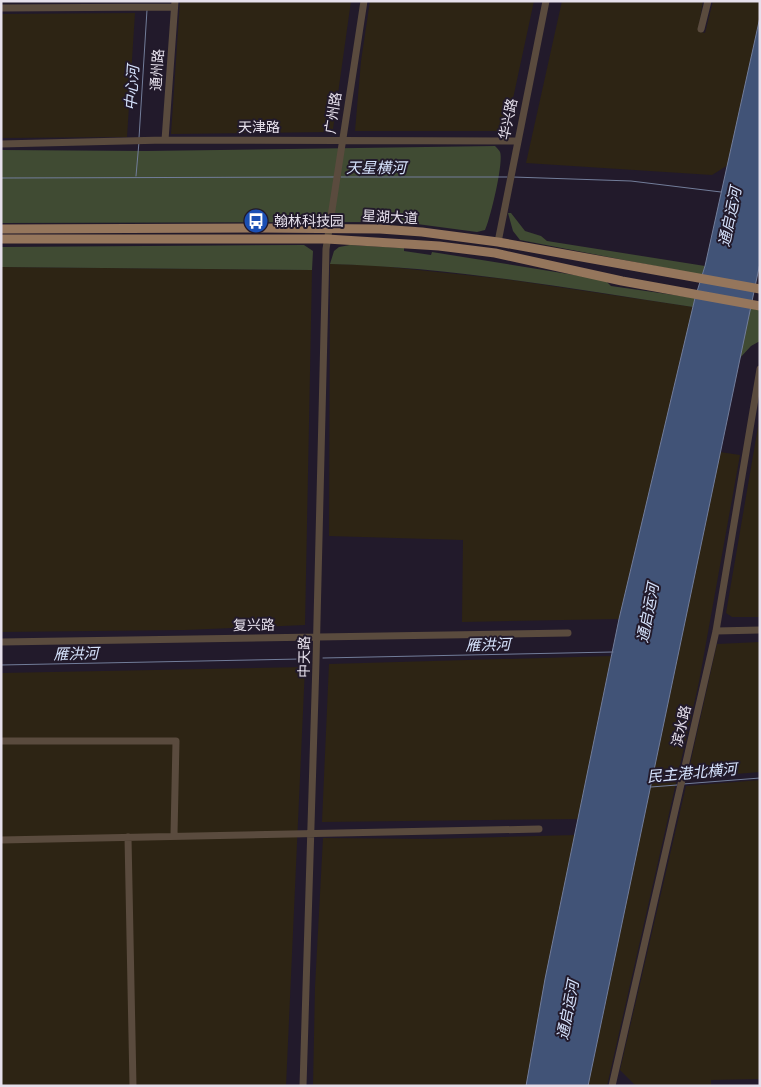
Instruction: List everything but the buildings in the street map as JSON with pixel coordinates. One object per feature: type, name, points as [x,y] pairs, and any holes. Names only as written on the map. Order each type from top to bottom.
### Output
[{"type":"main road","name":"星湖大道","points":[[1,229],[327,229],[422,232],[498,242],[760,289]]},
{"type":"main road","name":"星湖大道","points":[[1,239],[327,239],[439,246],[495,253],[622,280],[760,306]]},
{"type":"street","name":"广州路","points":[[327,229],[364,1]]},
{"type":"street","name":"华兴路","points":[[498,242],[516,141],[546,1]]},
{"type":"street","points":[[702,29],[708,1]]},
{"type":"street","points":[[1,8],[156,7],[174,4]]},
{"type":"street","name":"通州路","points":[[165,140],[174,4]]},
{"type":"street","name":"天津路","points":[[1,144],[146,140],[342,139],[516,141]]},
{"type":"street","name":"中天路","points":[[303,1086],[327,229]]},
{"type":"street","name":"滨水路","points":[[612,1086],[716,631],[760,369]]},
{"type":"street","points":[[716,631],[760,630]]},
{"type":"street","name":"复兴路","points":[[1,642],[568,632]]},
{"type":"street","points":[[1,741],[176,742],[174,836]]},
{"type":"street","points":[[1,840],[311,832],[539,829]]},
{"type":"street","points":[[128,837],[133,1086]]},
{"type":"shaded area","points":[[180,1],[351,1],[333,129],[329,132],[171,134]]},
{"type":"shaded area","points":[[370,1],[534,1],[506,131],[355,131],[361,61]]},
{"type":"shaded area","points":[[562,1],[703,1],[698,31],[705,33],[713,1],[760,1],[760,17],[728,165],[712,175],[526,163]]},
{"type":"shaded area","points":[[135,13],[127,137],[1,138],[1,14]]},
{"type":"shaded area","points":[[330,264],[371,265],[504,279],[693,307],[619,619],[462,622],[463,540],[329,536]]},
{"type":"shaded area","points":[[1,267],[312,270],[305,625],[185,630],[1,632]]},
{"type":"shaded area","points":[[760,415],[760,617],[732,617],[726,613]]},
{"type":"shaded area","points":[[720,452],[740,455],[699,682],[607,1086],[588,1086]]},
{"type":"shaded area","points":[[760,642],[760,772],[687,778],[717,644]]},
{"type":"shaded area","points":[[611,656],[579,819],[322,822],[329,664]]},
{"type":"shaded area","points":[[305,667],[286,1086],[1,1086],[1,673]]},
{"type":"shaded area","points":[[760,780],[760,1079],[711,1080],[711,1085],[636,1086],[620,1070],[686,786]]},
{"type":"shaded area","points":[[575,835],[526,1086],[313,1086],[315,987],[323,838],[432,839]]},
{"type":"green space","points":[[495,146],[500,151],[501,158],[496,191],[485,230],[477,232],[402,222],[1,223],[1,150],[146,151]]},
{"type":"green space","points":[[508,213],[511,213],[525,231],[541,236],[547,241],[705,266],[702,275],[520,240],[513,231]]},
{"type":"green space","points":[[304,245],[313,251],[312,270],[1,267],[1,247]]},
{"type":"green space","points":[[350,245],[404,248],[404,251],[431,255],[432,252],[605,280],[611,286],[695,298],[693,307],[467,274],[421,269],[330,264],[334,251],[339,247]]},
{"type":"green space","points":[[749,308],[760,310],[760,341],[751,346],[739,359]]},
{"type":"water","name":"通启运河","points":[[760,17],[760,263],[588,1086],[526,1086],[545,979],[619,619],[695,298],[705,266]]},
{"type":"waterway","name":"中心河","points":[[139,138],[147,10]]},
{"type":"waterway","name":"中心河","points":[[136,176],[139,142]]},
{"type":"waterway","name":"天星横河","points":[[1,178],[334,177]]},
{"type":"waterway","name":"天星横河","points":[[341,177],[507,177]]},
{"type":"waterway","name":"天星横河","points":[[513,177],[631,181],[721,192]]},
{"type":"waterway","name":"雁洪河","points":[[323,658],[613,652]]},
{"type":"waterway","name":"雁洪河","points":[[1,665],[301,659]]},
{"type":"waterway","name":"民主港北横河","points":[[683,784],[760,778]]},
{"type":"waterway","name":"民主港北横河","points":[[651,787],[677,785]]},
{"type":"place","name":"翰林科技园","points":[[256,221]]}]
